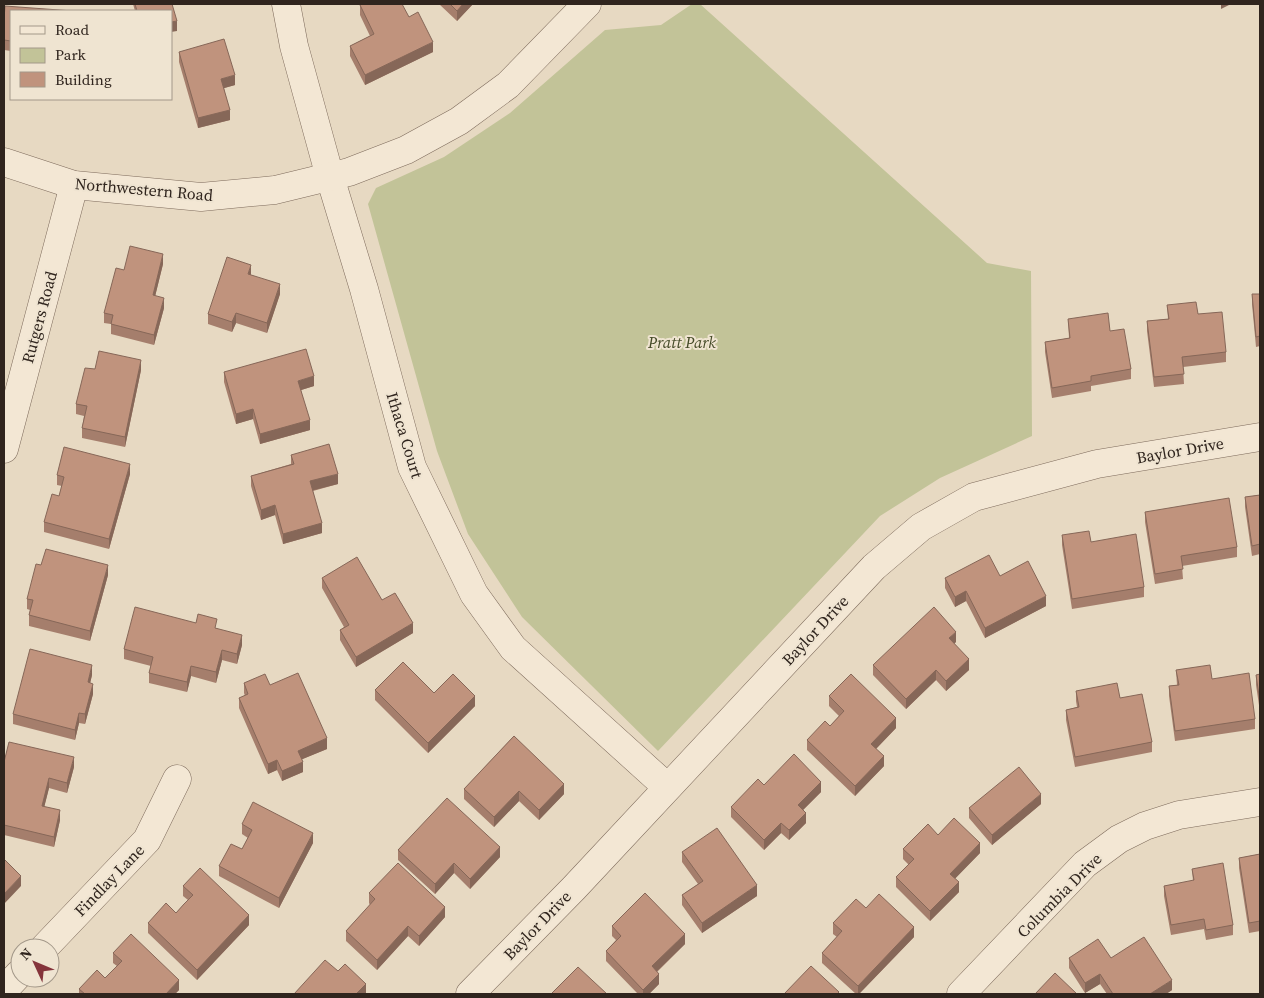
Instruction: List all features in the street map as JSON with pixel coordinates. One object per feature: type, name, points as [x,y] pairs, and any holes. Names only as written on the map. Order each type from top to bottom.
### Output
[{"type":"street","name":"Ithaca Court","points":[[286,4],[294,46],[330,177],[364,289],[412,467],[474,594],[513,648],[667,787]]},
{"type":"street","name":"Northwestern Road","points":[[4,162],[74,185],[201,197],[275,190],[349,172],[406,150],[460,121],[508,85],[588,4]]},
{"type":"street","name":"Rutgers Road","points":[[4,449],[74,185]]},
{"type":"street","name":"Baylor Drive","points":[[470,994],[574,888],[874,567],[921,527],[974,496],[1097,464],[1260,437]]},
{"type":"street","name":"Findlay Lane","points":[[54,938],[147,840],[177,779]]},
{"type":"street","name":"Columbia Drive","points":[[961,994],[1085,864],[1118,840],[1145,826],[1179,815],[1260,802]]},
{"type":"green space","name":"Pratt Park","points":[[692,4],[700,4],[987,263],[1031,271],[1032,436],[940,478],[880,516],[658,751],[522,617],[468,534],[437,451],[368,204],[376,188],[444,157],[510,113],[605,30],[661,25]]},
{"type":"building","points":[[135,4],[172,4],[177,21],[172,22],[172,10],[137,10]]},
{"type":"building","points":[[402,4],[409,17],[418,12],[433,42],[365,75],[350,46],[374,34],[360,5]]},
{"type":"building","points":[[450,4],[463,4],[457,11]]},
{"type":"building","points":[[5,6],[59,10],[10,10],[10,41],[4,40]]},
{"type":"building","points":[[224,39],[235,75],[221,79],[230,110],[198,118],[179,52]]},
{"type":"building","points":[[130,246],[163,254],[153,295],[164,298],[154,335],[111,324],[113,315],[104,313],[116,268],[124,270]]},
{"type":"building","points":[[227,257],[251,265],[248,274],[280,284],[267,323],[236,313],[232,322],[208,314]]},
{"type":"building","points":[[1252,294],[1260,294],[1260,336],[1256,337]]},
{"type":"building","points":[[1196,302],[1198,314],[1222,312],[1226,352],[1182,357],[1184,374],[1154,377],[1147,321],[1169,319],[1167,305]]},
{"type":"building","points":[[1108,313],[1110,331],[1124,329],[1131,369],[1091,376],[1091,381],[1052,388],[1045,342],[1070,338],[1068,319]]},
{"type":"building","points":[[306,349],[314,376],[298,381],[310,420],[260,434],[253,409],[236,414],[224,372]]},
{"type":"building","points":[[99,351],[141,360],[125,437],[82,428],[87,406],[76,404],[85,368],[95,369]]},
{"type":"building","points":[[329,444],[338,474],[310,481],[322,523],[283,534],[275,505],[261,510],[251,476],[294,464],[291,455]]},
{"type":"building","points":[[64,447],[130,464],[109,539],[44,522],[52,494],[59,496],[64,477],[57,475]]},
{"type":"building","points":[[1260,495],[1260,544],[1252,546],[1245,497]]},
{"type":"building","points":[[1229,498],[1237,547],[1181,556],[1183,569],[1155,574],[1145,512]]},
{"type":"building","points":[[1089,531],[1091,542],[1136,534],[1144,587],[1072,599],[1062,535]]},
{"type":"building","points":[[46,549],[108,565],[90,631],[29,615],[33,600],[27,599],[36,564],[41,565]]},
{"type":"building","points":[[989,555],[1000,576],[1028,561],[1046,596],[985,628],[966,591],[955,597],[945,578]]},
{"type":"building","points":[[357,557],[382,600],[395,593],[413,623],[356,657],[340,630],[349,625],[322,578]]},
{"type":"building","points":[[135,607],[196,623],[198,614],[217,619],[215,628],[242,635],[237,654],[222,650],[216,672],[191,666],[187,682],[149,673],[153,657],[124,649]]},
{"type":"building","points":[[934,607],[956,632],[949,638],[969,659],[946,681],[936,670],[906,699],[873,665]]},
{"type":"building","points":[[30,649],[92,665],[88,682],[93,684],[85,714],[79,713],[75,730],[13,714]]},
{"type":"building","points":[[403,662],[434,693],[453,674],[475,696],[428,743],[375,690]]},
{"type":"building","points":[[1210,665],[1212,679],[1249,673],[1255,719],[1175,731],[1169,686],[1179,685],[1176,670]]},
{"type":"building","points":[[298,673],[327,738],[298,751],[303,762],[282,771],[277,760],[268,764],[239,698],[248,694],[244,683],[265,674],[270,685]]},
{"type":"building","points":[[851,674],[896,718],[871,744],[884,756],[855,786],[807,740],[825,721],[830,726],[844,711],[829,696]]},
{"type":"building","points":[[1260,674],[1260,702],[1256,675]]},
{"type":"building","points":[[1117,683],[1120,698],[1142,694],[1152,742],[1075,757],[1066,710],[1079,707],[1076,691]]},
{"type":"building","points":[[514,736],[564,784],[539,810],[519,791],[494,817],[464,789]]},
{"type":"building","points":[[9,742],[74,757],[67,783],[49,778],[42,806],[60,810],[54,837],[4,825],[4,762]]},
{"type":"building","points":[[794,754],[821,782],[798,805],[806,813],[789,830],[781,823],[764,840],[731,807],[758,779],[764,785]]},
{"type":"building","points":[[1019,767],[1041,794],[992,835],[969,808]]},
{"type":"building","points":[[447,798],[500,847],[470,879],[454,863],[435,884],[398,850]]},
{"type":"building","points":[[253,802],[313,833],[279,898],[219,866],[231,844],[242,849],[252,830],[242,824]]},
{"type":"building","points":[[954,818],[980,843],[950,874],[959,882],[930,911],[896,877],[914,859],[903,849],[928,824],[938,835]]},
{"type":"building","points":[[717,828],[757,885],[702,923],[682,895],[703,881],[682,852]]},
{"type":"building","points":[[1260,854],[1260,921],[1249,923],[1239,858]]},
{"type":"building","points":[[4,859],[21,876],[4,894]]},
{"type":"building","points":[[398,863],[445,907],[419,936],[408,926],[377,960],[346,931],[375,899],[369,893]]},
{"type":"building","points":[[1223,863],[1233,925],[1206,930],[1204,919],[1171,925],[1164,886],[1194,880],[1192,869]]},
{"type":"building","points":[[200,868],[249,915],[197,970],[148,923],[166,903],[176,913],[193,895],[183,886]]},
{"type":"building","points":[[645,893],[685,934],[652,966],[659,974],[643,990],[606,951],[621,936],[612,926]]},
{"type":"building","points":[[879,894],[914,927],[858,986],[822,953],[842,931],[833,923],[856,899],[866,908]]},
{"type":"building","points":[[131,934],[179,980],[166,994],[85,994],[79,989],[97,970],[105,978],[122,961],[113,953]]},
{"type":"building","points":[[1144,937],[1172,980],[1150,994],[1113,994],[1100,974],[1085,983],[1069,958],[1098,939],[1111,958]]},
{"type":"building","points":[[325,960],[338,971],[345,964],[366,984],[356,994],[294,994]]},
{"type":"building","points":[[811,966],[839,992],[837,994],[784,994]]},
{"type":"building","points":[[578,967],[607,994],[551,994]]},
{"type":"building","points":[[1055,973],[1077,994],[1035,994]]}]
